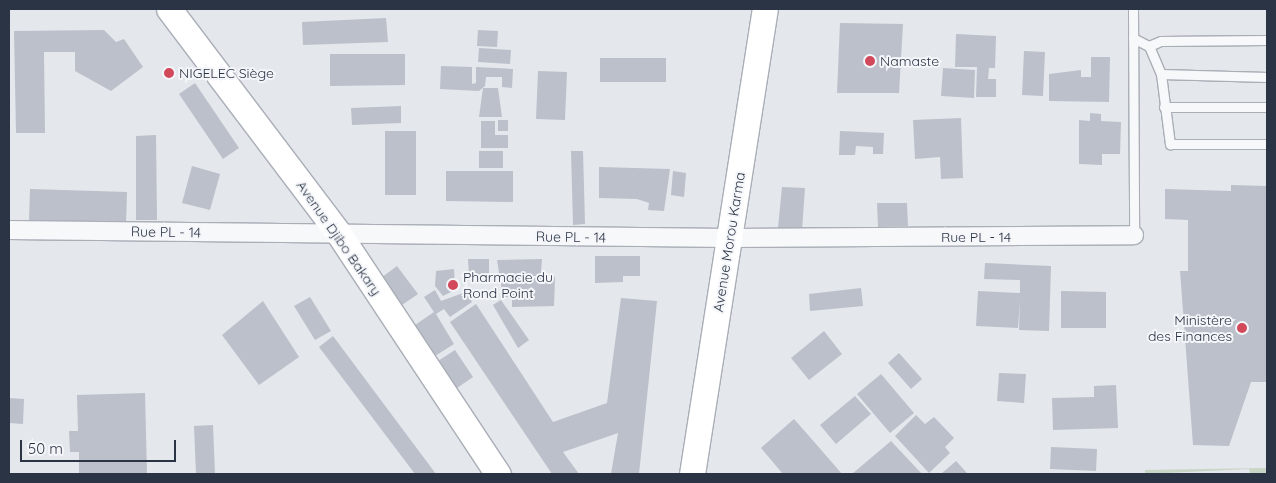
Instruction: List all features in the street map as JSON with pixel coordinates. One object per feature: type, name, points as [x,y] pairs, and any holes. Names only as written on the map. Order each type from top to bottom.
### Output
[{"type":"street","name":"Avenue Djibo Bakary","points":[[169,9],[339,234],[498,474]]},
{"type":"street","name":"Avenue Morou Karma","points":[[692,474],[765,9]]},
{"type":"street","name":"Rue PL - 14","points":[[9,230],[730,238],[1134,235]]},
{"type":"lane","points":[[1133,9],[1134,235]]},
{"type":"lane","points":[[1133,38],[1149,46],[1162,74],[1164,107],[1170,144],[1267,144]]},
{"type":"lane","points":[[1149,46],[1161,41],[1267,40]]},
{"type":"lane","points":[[1162,74],[1267,77]]},
{"type":"lane","points":[[1164,107],[1267,107]]},
{"type":"green space","points":[[1267,468],[1267,474],[1250,474],[1249,469],[1145,474],[1145,470]]},
{"type":"building","points":[[386,18],[388,42],[303,45],[302,22]]},
{"type":"building","name":"Namaste","points":[[840,23],[903,24],[899,93],[837,93]]},
{"type":"building","points":[[104,30],[116,42],[124,39],[143,67],[111,91],[75,71],[75,52],[44,52],[45,133],[16,133],[14,31]]},
{"type":"building","points":[[478,30],[498,31],[497,47],[477,46]]},
{"type":"building","points":[[956,34],[996,36],[995,68],[989,68],[988,79],[996,79],[996,97],[976,97],[977,67],[955,67]]},
{"type":"building","points":[[479,48],[511,50],[510,64],[478,62]]},
{"type":"building","points":[[1024,51],[1045,52],[1043,96],[1022,95]]},
{"type":"building","points":[[330,54],[405,54],[405,85],[330,86]]},
{"type":"building","points":[[1091,57],[1110,57],[1109,102],[1049,101],[1049,74],[1081,70],[1081,77],[1091,77]]},
{"type":"building","points":[[600,58],[666,58],[666,82],[600,82]]},
{"type":"building","points":[[441,66],[472,67],[472,84],[476,83],[476,67],[513,69],[512,88],[502,87],[502,77],[486,77],[485,86],[479,91],[440,89]]},
{"type":"building","points":[[943,68],[975,70],[974,98],[941,96]]},
{"type":"building","points":[[538,71],[567,72],[565,120],[536,119]]},
{"type":"building","points":[[195,83],[239,148],[223,159],[179,94]]},
{"type":"building","points":[[483,88],[498,88],[502,117],[479,117]]},
{"type":"building","points":[[401,106],[401,123],[352,125],[351,108]]},
{"type":"building","points":[[1090,113],[1101,114],[1101,121],[1121,122],[1120,154],[1102,154],[1102,165],[1079,164],[1079,120],[1090,121]]},
{"type":"building","points":[[961,118],[963,178],[941,179],[940,157],[915,159],[913,120]]},
{"type":"building","points":[[498,120],[508,120],[508,131],[498,131]]},
{"type":"building","points":[[481,121],[495,121],[495,135],[508,135],[508,148],[481,148]]},
{"type":"building","points":[[385,131],[416,131],[416,195],[385,195]]},
{"type":"building","points":[[840,131],[884,133],[883,154],[873,154],[873,147],[856,146],[855,155],[839,155]]},
{"type":"building","points":[[156,135],[157,220],[136,220],[136,136]]},
{"type":"building","points":[[479,151],[503,151],[503,168],[479,168]]},
{"type":"building","points":[[571,151],[583,151],[585,224],[573,225]]},
{"type":"building","points":[[192,166],[220,174],[210,210],[182,203]]},
{"type":"building","points":[[599,167],[670,169],[664,211],[648,210],[649,203],[637,199],[599,198]]},
{"type":"building","points":[[446,171],[513,171],[513,202],[446,201]]},
{"type":"building","points":[[673,171],[686,173],[684,197],[671,195]]},
{"type":"building","name":"Ministère des Finances","points":[[1231,185],[1267,186],[1267,382],[1251,382],[1229,446],[1193,445],[1180,271],[1188,271],[1188,220],[1165,219],[1165,189],[1231,191]]},
{"type":"building","points":[[782,187],[805,188],[802,230],[778,228]]},
{"type":"building","points":[[30,189],[127,192],[126,225],[29,222]]},
{"type":"building","points":[[877,203],[907,203],[908,226],[878,227]]},
{"type":"building","points":[[595,256],[640,256],[640,276],[623,276],[623,282],[595,283]]},
{"type":"building","points":[[468,259],[489,259],[489,275],[469,275]]},
{"type":"building","points":[[542,259],[541,272],[555,277],[554,306],[512,307],[512,297],[503,297],[497,260]]},
{"type":"building","points":[[985,263],[1051,266],[1049,331],[1019,330],[1020,301],[1018,328],[976,326],[978,291],[1020,293],[1020,280],[984,279]]},
{"type":"building","points":[[397,266],[418,294],[402,305],[381,278]]},
{"type":"building","points":[[454,269],[455,290],[443,296],[435,286],[436,271]]},
{"type":"building","points":[[861,288],[863,306],[810,311],[809,294]]},
{"type":"building","points":[[435,290],[441,301],[466,292],[472,302],[450,317],[444,309],[436,314],[454,344],[435,356],[415,325],[434,312],[424,297]]},
{"type":"building","points":[[1061,291],[1106,292],[1106,328],[1061,328]]},
{"type":"building","points":[[310,297],[331,331],[315,340],[294,306]]},
{"type":"building","points":[[621,298],[657,301],[639,474],[611,474],[618,433],[563,452],[579,474],[552,474],[450,322],[476,304],[553,422],[607,403]]},
{"type":"building","points":[[501,300],[529,340],[518,348],[493,305]]},
{"type":"building","points":[[263,301],[299,357],[259,385],[222,335]]},
{"type":"building","points":[[824,331],[842,354],[809,380],[791,358]]},
{"type":"building","points":[[333,336],[436,474],[415,474],[319,347]]},
{"type":"building","points":[[455,350],[473,377],[457,388],[438,361]]},
{"type":"building","points":[[899,353],[922,379],[911,389],[888,363]]},
{"type":"building","points":[[999,373],[1026,374],[1024,403],[997,401]]},
{"type":"building","points":[[881,374],[914,413],[890,433],[857,394]]},
{"type":"building","points":[[1116,385],[1118,428],[1053,430],[1052,398],[1094,397],[1094,386]]},
{"type":"building","points":[[145,393],[147,474],[79,474],[79,452],[70,452],[69,431],[78,431],[77,395]]},
{"type":"building","points":[[855,396],[871,414],[836,444],[820,425]]},
{"type":"building","points":[[9,398],[24,399],[23,424],[9,423]]},
{"type":"building","points":[[916,415],[925,424],[934,417],[954,438],[945,447],[950,453],[929,473],[895,436]]},
{"type":"building","points":[[794,419],[842,474],[783,474],[761,448]]},
{"type":"building","points":[[213,425],[215,474],[196,474],[194,426]]},
{"type":"building","points":[[891,441],[922,474],[852,474]]},
{"type":"building","points":[[1051,447],[1097,449],[1096,471],[1050,469]]},
{"type":"building","points":[[956,461],[968,474],[941,474]]},
{"type":"place","name":"Namaste","points":[[870,61]]},
{"type":"place","name":"NIGELEC Siège","points":[[169,73]]},
{"type":"place","name":"Pharmacie du Rond Point","points":[[453,285]]},
{"type":"place","name":"Ministère des Finances","points":[[1242,328]]}]
